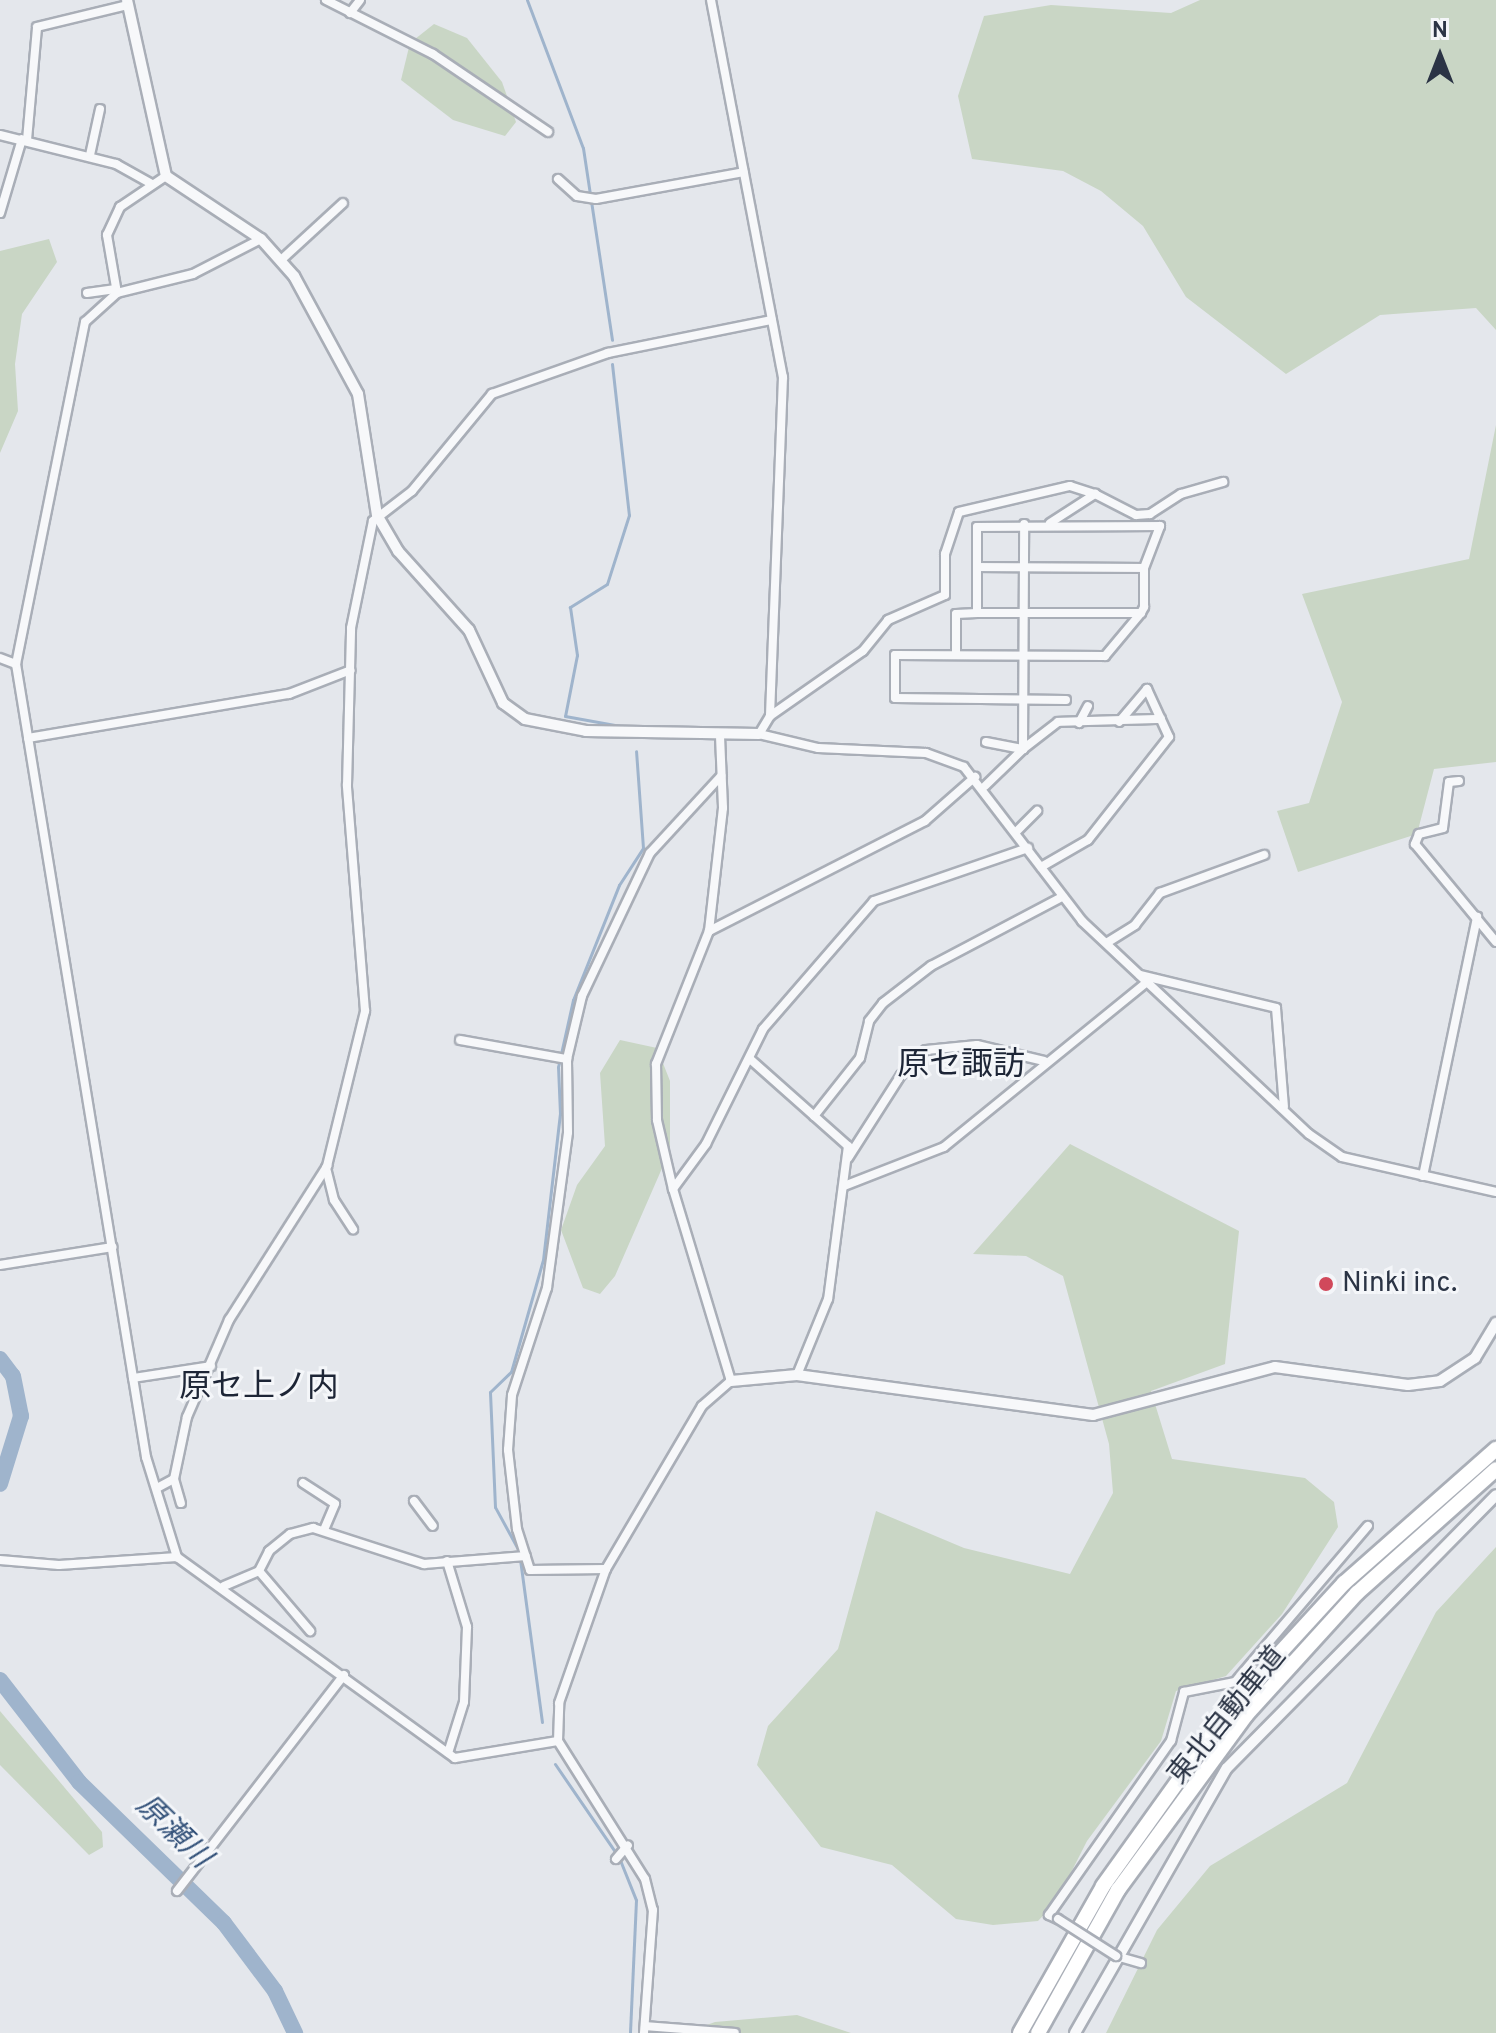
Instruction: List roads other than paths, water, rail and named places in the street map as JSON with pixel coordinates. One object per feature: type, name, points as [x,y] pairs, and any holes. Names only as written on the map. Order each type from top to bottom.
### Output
[{"type":"highway","name":"東北自動車道","points":[[1020,2033],[1103,1886],[1234,1703],[1344,1583],[1496,1449]]},
{"type":"highway","name":"東北自動車道","points":[[1038,2033],[1118,1890],[1228,1736],[1357,1593],[1496,1469]]},
{"type":"street","points":[[326,0],[423,48],[548,132]]},
{"type":"street","points":[[350,13],[360,0]]},
{"type":"street","points":[[711,0],[783,377],[770,716]]},
{"type":"street","points":[[0,213],[24,140],[37,27],[127,2],[166,176],[261,239],[281,260],[350,372],[377,515],[398,551],[469,630],[512,711],[544,724],[622,735],[759,734],[818,748],[926,753],[975,777],[985,786],[1062,897],[1143,978],[1342,1157],[1496,1192]]},
{"type":"street","points":[[90,155],[100,109]]},
{"type":"street","points":[[0,135],[90,155],[152,184]]},
{"type":"street","points":[[558,179],[592,200],[744,172]]},
{"type":"street","points":[[116,291],[107,235],[120,207],[166,176]]},
{"type":"street","points":[[281,260],[343,203]]},
{"type":"street","points":[[87,293],[116,291],[193,274],[261,239]]},
{"type":"street","points":[[116,291],[81,331],[16,664],[133,1378],[157,1488],[177,1557]]},
{"type":"street","points":[[181,1503],[174,1479],[187,1417],[229,1320],[326,1167],[367,995],[347,839],[351,670],[358,576],[377,515],[412,491],[492,394],[608,353],[772,320]]},
{"type":"street","points":[[759,734],[770,716],[863,651],[888,620],[945,595],[945,554],[959,512],[1070,486],[1095,494],[1136,515],[1150,514],[1181,494],[1223,482]]},
{"type":"street","points":[[1049,524],[1095,494]]},
{"type":"street","points":[[1023,749],[1024,524]]},
{"type":"street","points":[[977,613],[977,527],[1024,524],[1160,526],[1144,568],[1141,613],[1105,656],[895,655],[895,698],[1066,700]]},
{"type":"street","points":[[978,567],[1144,568]]},
{"type":"street","points":[[956,655],[956,614],[1141,613]]},
{"type":"street","points":[[0,658],[16,664]]},
{"type":"street","points":[[28,738],[289,694],[351,670]]},
{"type":"street","points":[[1041,867],[1088,840],[1162,750],[1169,737],[1147,689],[1119,722]]},
{"type":"street","points":[[1079,723],[1088,706]]},
{"type":"street","points":[[985,786],[1023,749],[1058,722],[1161,719]]},
{"type":"street","points":[[720,736],[721,776],[709,931],[656,1064],[657,1120],[673,1189],[731,1381]]},
{"type":"street","points":[[986,742],[1023,749]]},
{"type":"street","points":[[606,1569],[530,1570],[517,1529],[509,1417],[547,1288],[568,1132],[562,1059],[582,996],[632,883],[721,776]]},
{"type":"street","points":[[709,931],[925,821],[975,777]]},
{"type":"street","points":[[1459,781],[1449,782],[1443,828],[1419,834],[1415,844],[1477,917],[1492,930],[1496,942]]},
{"type":"street","points":[[1016,832],[1037,811]]},
{"type":"street","points":[[673,1189],[706,1144],[763,1029],[874,901],[1028,848]]},
{"type":"street","points":[[1108,942],[1135,925],[1160,893],[1264,855]]},
{"type":"street","points":[[814,1116],[860,1058],[866,1028],[883,1003],[959,950],[1062,897]]},
{"type":"street","points":[[1423,1176],[1477,917]]},
{"type":"street","points":[[844,1186],[944,1147],[1143,978]]},
{"type":"street","points":[[1143,978],[1276,1008],[1284,1107]]},
{"type":"street","points":[[460,1040],[562,1059]]},
{"type":"street","points":[[848,1158],[901,1075],[926,1050],[977,1045],[1044,1061]]},
{"type":"street","points":[[750,1059],[814,1116],[846,1139],[848,1158],[825,1311],[797,1375]]},
{"type":"street","points":[[326,1167],[334,1200],[353,1229]]},
{"type":"street","points":[[0,1265],[113,1247]]},
{"type":"street","points":[[735,2033],[645,2029],[653,1910],[626,1848],[558,1741],[559,1703],[606,1569],[702,1406],[731,1381],[797,1375],[1093,1415],[1275,1367],[1408,1385],[1440,1381],[1475,1358],[1496,1323]]},
{"type":"street","points":[[133,1378],[211,1366]]},
{"type":"street","points":[[157,1488],[174,1479]]},
{"type":"street","points":[[303,1483],[335,1504],[324,1530]]},
{"type":"street","points":[[1075,2033],[1186,1829],[1227,1768],[1496,1495]]},
{"type":"street","points":[[414,1501],[433,1526]]},
{"type":"street","points":[[1141,1963],[1119,1957],[1049,1915],[1171,1741],[1184,1692],[1235,1682],[1368,1526]]},
{"type":"street","points":[[224,1586],[259,1571],[269,1551],[290,1534],[324,1530],[410,1562],[526,1556]]},
{"type":"street","points":[[0,1560],[59,1565],[177,1557],[224,1586],[448,1753],[467,1759],[558,1741]]},
{"type":"street","points":[[447,1561],[467,1627],[464,1702],[448,1753]]},
{"type":"street","points":[[259,1571],[310,1631]]},
{"type":"street","points":[[287,1633],[299,1619]]},
{"type":"street","points":[[177,1891],[200,1867],[344,1675]]},
{"type":"street","points":[[616,1859],[626,1848]]},
{"type":"waterway","points":[[527,0],[583,148],[612,340]]},
{"type":"waterway","points":[[612,364],[629,515],[607,584],[570,607],[577,655],[565,716],[637,729]]},
{"type":"waterway","points":[[542,1722],[519,1551],[495,1507],[490,1392],[511,1372],[543,1260],[560,1114],[558,1067],[573,1000],[619,885],[643,848],[636,751]]},
{"type":"waterway","name":"原瀬川","points":[[0,1359],[13,1376],[21,1416],[0,1484]]},
{"type":"waterway","name":"原瀬川","points":[[0,1680],[79,1782],[224,1923],[275,1991],[295,2033]]},
{"type":"waterway","points":[[555,1764],[616,1853]]},
{"type":"waterway","points":[[620,1860],[636,1900],[630,2033]]},
{"type":"place","name":"Ninki inc.","points":[[1326,1284]]},
{"type":"district","name":"原セ諏訪","points":[[961,1066]]},
{"type":"district","name":"原セ上ノ内","points":[[259,1388]]}]
